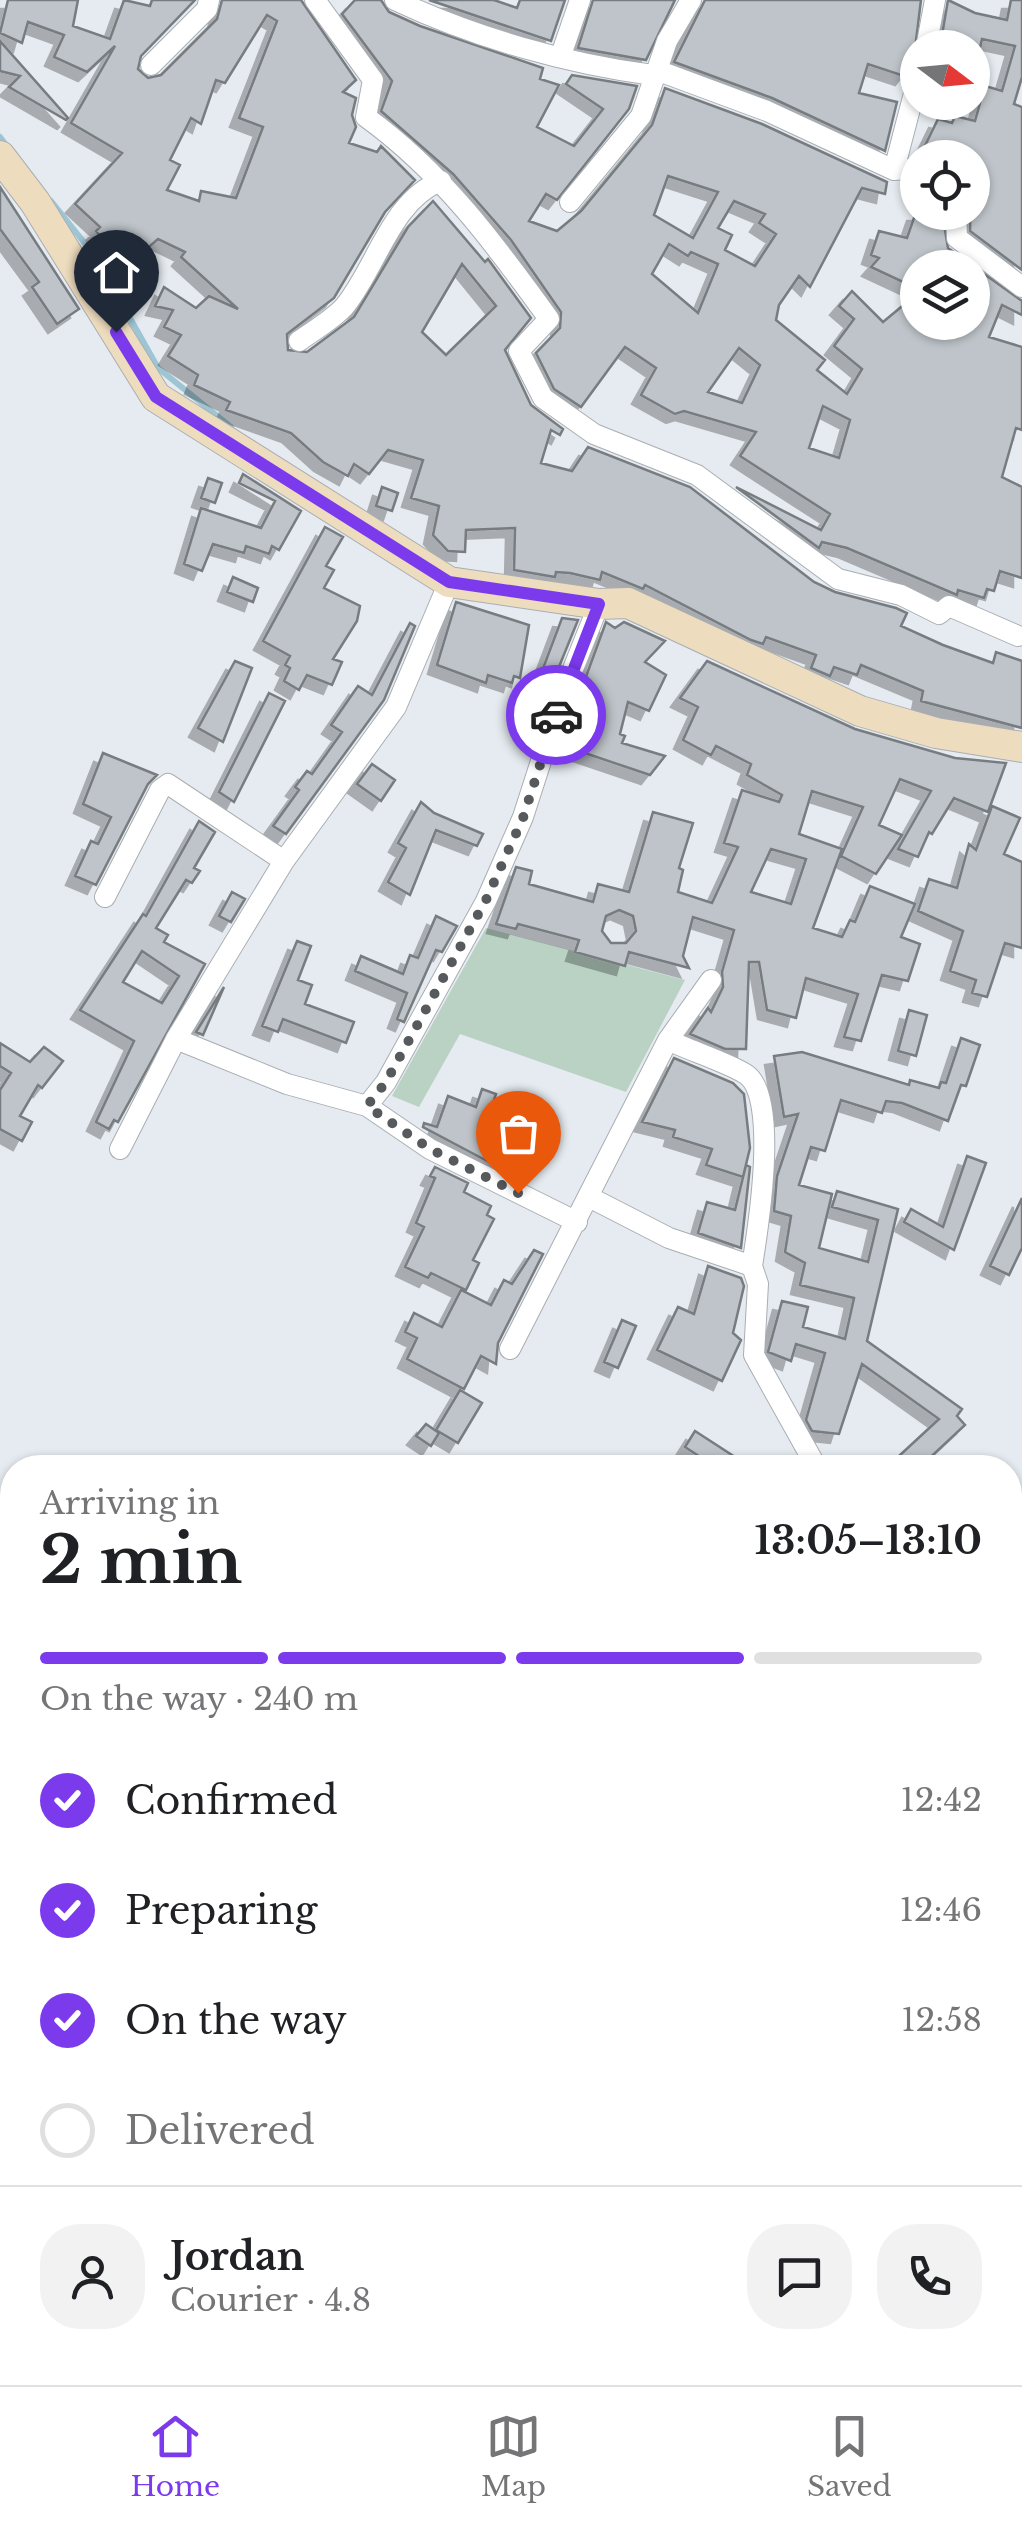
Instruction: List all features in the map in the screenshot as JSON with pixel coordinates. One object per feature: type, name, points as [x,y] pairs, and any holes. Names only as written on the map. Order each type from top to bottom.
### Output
[{"type":"street","points":[[151,64],[206,9],[210,0]]},
{"type":"street","points":[[315,0],[373,80],[366,117],[409,148],[441,181],[494,241],[550,319],[519,351],[544,398],[594,434],[697,475],[838,579],[900,595],[939,614],[948,606],[1018,636]]},
{"type":"street","points":[[395,0],[446,22],[561,55],[656,73],[767,110],[894,170],[900,169]]},
{"type":"street","points":[[561,55],[580,0]]},
{"type":"street","points":[[570,202],[610,147],[641,116],[667,41],[691,0]]},
{"type":"street","points":[[929,30],[935,0]]},
{"type":"street","points":[[894,170],[907,120]]},
{"type":"street","points":[[0,156],[35,202],[156,397],[449,582],[599,604],[628,603],[860,711],[936,733],[1022,746]]},
{"type":"street","points":[[299,341],[343,308],[391,230],[429,186],[441,181]]},
{"type":"street","points":[[957,230],[957,238],[1022,287]]},
{"type":"street","points":[[120,1149],[176,1039],[284,860],[396,706],[449,582]]},
{"type":"street","points":[[367,1106],[386,1082],[486,900],[523,818],[561,699],[599,604]]},
{"type":"street","points":[[105,896],[160,790],[168,784],[284,860]]},
{"type":"street","points":[[510,1349],[591,1198],[668,1040],[711,980]]},
{"type":"street","points":[[176,1039],[287,1084],[367,1106],[430,1149],[577,1222]]},
{"type":"street","points":[[668,1040],[748,1076],[760,1098],[763,1155],[752,1266],[758,1284],[754,1354],[811,1455]]},
{"type":"street","points":[[591,1198],[669,1238],[752,1266]]},
{"type":"green space","points":[[486,928],[685,980],[626,1092],[460,1034],[419,1107],[392,1096]]},
{"type":"building","points":[[8,0],[78,0],[73,26],[110,39],[124,0],[150,6],[152,0],[195,0],[141,56],[138,69],[148,78],[161,75],[217,19],[222,0],[301,0],[356,80],[343,92],[356,98],[352,115],[356,127],[349,143],[377,152],[381,146],[415,180],[385,212],[334,298],[287,334],[288,350],[307,352],[354,317],[408,227],[433,201],[485,262],[488,259],[531,318],[505,350],[531,405],[563,429],[560,435],[551,430],[541,463],[572,471],[588,447],[690,487],[814,582],[907,613],[901,626],[943,645],[993,663],[996,652],[1022,661],[1022,728],[921,701],[923,691],[861,665],[857,675],[834,667],[830,676],[811,668],[816,655],[766,637],[763,644],[751,640],[645,585],[643,589],[602,572],[600,580],[570,573],[556,572],[555,577],[514,570],[515,528],[466,530],[465,552],[448,551],[433,535],[439,506],[411,498],[423,460],[388,450],[369,474],[354,464],[348,476],[323,462],[291,433],[226,410],[230,402],[194,385],[198,375],[168,356],[181,335],[164,327],[173,310],[155,306],[164,287],[196,308],[209,296],[238,309],[181,257],[185,252],[158,239],[126,267],[96,231],[100,227],[75,204],[122,153],[71,123],[115,46],[87,72],[54,57],[64,35],[28,22],[22,43],[0,33]],"holes":[[[267,15],[277,21],[239,118],[263,127],[236,198],[201,191],[199,201],[167,190],[180,165],[170,160],[191,118],[201,124],[216,80],[225,83]],[[462,264],[496,306],[446,355],[422,332]]]},
{"type":"building","points":[[355,0],[381,0],[389,12],[420,26],[543,68],[540,79],[559,85],[537,127],[574,146],[603,109],[566,84],[572,75],[637,86],[629,109],[557,200],[546,194],[529,221],[557,231],[581,211],[652,125],[665,88],[762,124],[887,182],[885,194],[862,188],[810,287],[799,276],[779,305],[776,320],[825,360],[817,370],[847,394],[862,369],[834,346],[854,319],[839,306],[852,291],[883,322],[900,308],[900,340],[990,337],[1022,347],[1022,430],[1016,428],[1002,477],[1022,487],[1022,578],[1000,571],[994,591],[987,589],[984,598],[958,590],[957,595],[847,548],[822,542],[819,548],[736,487],[821,530],[830,514],[740,456],[756,432],[684,411],[675,414],[641,395],[656,368],[625,347],[581,407],[554,389],[536,353],[560,328],[561,312],[511,240],[453,174],[381,111],[392,81],[342,14]],"holes":[[[668,176],[718,192],[693,238],[654,215]],[[734,201],[765,214],[759,223],[776,234],[755,266],[725,250],[732,235],[718,228]],[[669,244],[688,256],[691,252],[718,264],[698,313],[652,274]],[[739,348],[760,365],[742,403],[708,392]],[[823,406],[850,420],[839,458],[809,448]]]},
{"type":"building","points":[[429,0],[494,0],[517,8],[520,0],[565,0],[551,41]]},
{"type":"building","points":[[593,0],[675,0],[646,60],[578,48]]},
{"type":"building","points":[[705,0],[921,0],[917,30],[900,30],[900,75],[868,64],[859,93],[897,102],[885,151],[772,98],[674,62]]},
{"type":"building","points":[[948,0],[975,13],[1007,20],[1011,0],[1022,0],[1022,77],[1014,104],[1022,107],[1022,270],[970,231],[990,230],[990,140],[928,140],[938,120],[990,120],[990,87],[1002,91],[1015,46],[990,41],[990,30],[943,30]]},
{"type":"building","points":[[0,41],[66,120],[9,87],[20,76],[0,71]]},
{"type":"building","points":[[0,187],[79,309],[57,324],[32,287],[39,282],[0,229]]},
{"type":"building","points":[[910,230],[945,230],[951,250],[900,250],[900,281],[871,267],[879,258],[871,255],[879,231],[907,238]]},
{"type":"building","points":[[990,278],[1022,301],[1022,315],[1002,305],[990,335]]},
{"type":"building","points":[[243,474],[301,511],[279,550],[272,546],[269,554],[246,546],[244,553],[213,544],[202,571],[184,564],[201,508],[261,528],[275,501],[239,483]]},
{"type":"building","points":[[208,478],[222,483],[215,503],[201,498]]},
{"type":"building","points":[[382,487],[398,493],[392,511],[376,506]]},
{"type":"building","points":[[325,527],[343,537],[326,566],[334,570],[324,588],[360,606],[357,621],[333,659],[342,662],[332,685],[307,675],[299,690],[284,681],[290,656],[263,641]]},
{"type":"building","points":[[233,577],[258,588],[253,602],[227,592]]},
{"type":"building","points":[[456,602],[529,625],[520,678],[514,676],[512,683],[488,675],[486,683],[437,665]]},
{"type":"building","points":[[562,618],[578,620],[552,684],[539,679]]},
{"type":"building","points":[[606,622],[615,628],[624,622],[665,641],[645,662],[666,675],[649,711],[628,702],[620,734],[625,736],[622,743],[665,756],[650,775],[561,745]]},
{"type":"building","points":[[410,623],[415,626],[384,700],[286,834],[273,826],[299,790],[295,787],[307,771],[312,774],[342,732],[331,725],[358,686],[372,695]]},
{"type":"building","points":[[235,661],[252,668],[223,742],[198,728]]},
{"type":"building","points":[[707,661],[855,729],[955,758],[1006,763],[988,812],[954,798],[932,834],[929,832],[918,857],[898,849],[931,791],[900,779],[879,825],[902,835],[876,874],[841,856],[863,807],[812,791],[799,834],[842,849],[813,928],[842,937],[850,920],[855,922],[870,886],[915,904],[901,937],[920,944],[908,981],[882,975],[861,1041],[844,1037],[858,994],[806,978],[796,1018],[767,1010],[759,962],[749,962],[746,1049],[725,1049],[690,1034],[708,1008],[711,1012],[723,987],[722,972],[734,930],[693,917],[683,956],[689,968],[629,952],[625,966],[575,952],[579,940],[518,924],[516,929],[496,924],[516,867],[532,871],[529,884],[593,902],[598,884],[629,892],[653,812],[693,823],[679,868],[683,870],[678,892],[712,903],[738,847],[724,843],[742,790],[779,802],[782,795],[747,775],[751,764],[716,746],[711,755],[683,740],[698,707],[680,698]],"holes":[[[771,849],[806,859],[791,904],[751,892]],[[619,910],[633,916],[636,931],[626,943],[611,943],[602,931],[606,916]]]},
{"type":"building","points":[[269,693],[285,701],[234,802],[219,792]]},
{"type":"building","points":[[103,753],[157,775],[148,784],[96,885],[75,876],[91,841],[98,844],[111,817],[83,804]]},
{"type":"building","points":[[372,764],[395,780],[381,801],[357,784]]},
{"type":"building","points":[[421,802],[434,813],[483,834],[477,846],[436,830],[410,895],[388,882],[406,848],[398,843]]},
{"type":"building","points":[[992,806],[1020,818],[1004,854],[1022,862],[1022,948],[1005,943],[987,997],[972,993],[976,980],[950,971],[963,931],[918,911],[929,879],[957,888],[969,844],[976,850]]},
{"type":"building","points":[[199,821],[215,832],[194,868],[200,871],[192,883],[186,880],[156,928],[168,935],[164,942],[205,964],[118,1122],[114,1120],[109,1129],[96,1122],[134,1041],[80,1010],[143,914],[146,916]],"holes":[[[142,951],[179,976],[162,1003],[123,982]]]},
{"type":"building","points":[[232,892],[245,899],[231,922],[219,916]]},
{"type":"building","points":[[436,916],[457,926],[442,952],[436,950],[404,1022],[397,1019],[407,993],[355,971],[361,956],[403,974],[410,955],[418,958]]},
{"type":"building","points":[[297,941],[311,946],[298,980],[312,985],[305,1004],[354,1022],[346,1043],[283,1019],[278,1032],[262,1026]]},
{"type":"building","points":[[224,987],[203,1035],[196,1032]]},
{"type":"building","points":[[909,1010],[927,1015],[916,1056],[898,1051]]},
{"type":"building","points":[[961,1038],[980,1045],[966,1086],[961,1085],[948,1121],[902,1103],[886,1101],[882,1113],[841,1100],[825,1151],[811,1147],[799,1185],[832,1194],[819,1248],[868,1262],[878,1220],[832,1207],[837,1191],[898,1209],[867,1341],[962,1409],[957,1416],[965,1425],[933,1455],[900,1455],[939,1419],[862,1364],[839,1434],[812,1431],[806,1420],[825,1353],[796,1344],[791,1361],[768,1352],[782,1301],[808,1307],[803,1327],[845,1339],[854,1298],[800,1285],[805,1263],[785,1252],[791,1216],[774,1211],[777,1176],[798,1114],[784,1117],[774,1056],[802,1052],[909,1085],[910,1080],[939,1088],[941,1082],[946,1083]]},
{"type":"building","points":[[0,1043],[30,1062],[44,1047],[63,1061],[42,1088],[38,1085],[20,1116],[32,1122],[22,1141],[0,1129],[0,1090],[11,1073],[0,1066]]},
{"type":"building","points":[[674,1058],[733,1083],[744,1094],[750,1148],[743,1177],[706,1165],[712,1149],[673,1137],[675,1130],[642,1122]]},
{"type":"building","points":[[482,1089],[496,1094],[485,1127],[517,1139],[506,1171],[423,1127],[424,1123],[437,1127],[448,1096],[476,1107]]},
{"type":"building","points":[[967,1156],[986,1163],[954,1250],[904,1222],[911,1209],[943,1227]]},
{"type":"building","points":[[746,1165],[750,1167],[741,1248],[698,1233],[707,1202],[735,1210]]},
{"type":"building","points":[[435,1167],[468,1183],[464,1192],[491,1206],[487,1215],[494,1219],[473,1260],[479,1263],[466,1290],[431,1273],[428,1278],[405,1267],[424,1227],[416,1223],[435,1178],[430,1176]]},
{"type":"building","points":[[1022,1198],[1022,1248],[1009,1275],[990,1266]]},
{"type":"building","points":[[534,1250],[543,1254],[498,1343],[496,1364],[481,1356],[464,1389],[407,1359],[417,1338],[405,1332],[414,1313],[442,1327],[461,1290],[491,1305],[504,1280],[512,1284]]},
{"type":"building","points":[[708,1266],[741,1278],[744,1286],[733,1333],[741,1340],[722,1381],[657,1350],[678,1307],[694,1314]]},
{"type":"building","points":[[622,1320],[636,1326],[618,1368],[604,1362]]},
{"type":"building","points":[[460,1390],[482,1403],[458,1443],[436,1430]]},
{"type":"building","points":[[426,1424],[439,1433],[431,1446],[416,1436]]},
{"type":"building","points":[[695,1431],[732,1455],[697,1455],[685,1447]]},
{"type":"waterway","points":[[0,137],[9,149]]},
{"type":"waterway","points":[[51,201],[95,256],[158,368],[231,427]]},
{"type":"way so far","points":[[518,1193],[430,1149],[367,1106],[386,1082],[486,900],[523,818],[556,715]]},
{"type":"route","points":[[116,332],[156,397],[449,582],[599,604],[556,715]]}]
